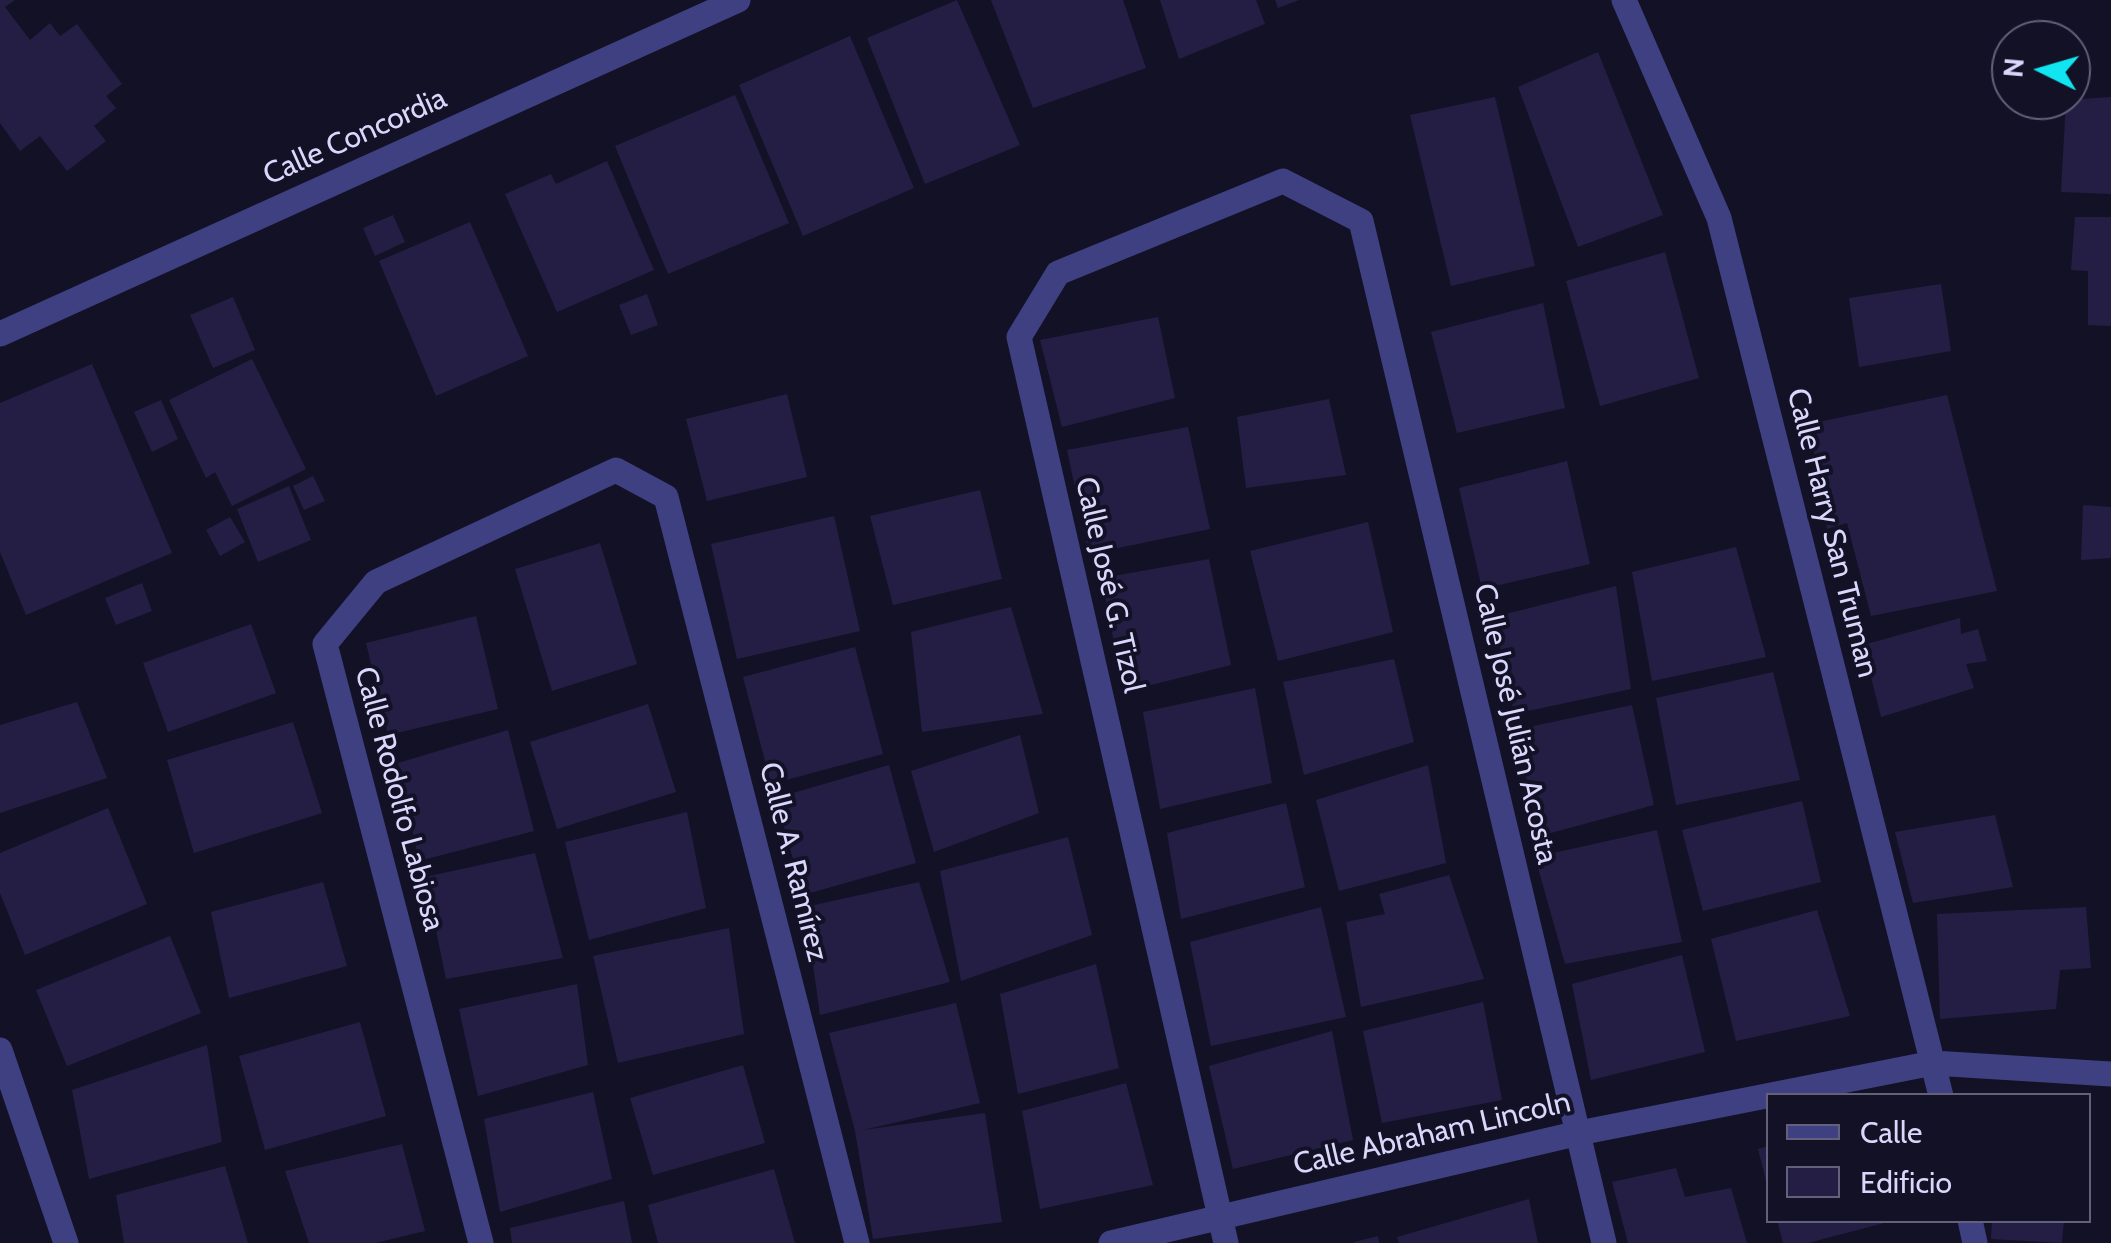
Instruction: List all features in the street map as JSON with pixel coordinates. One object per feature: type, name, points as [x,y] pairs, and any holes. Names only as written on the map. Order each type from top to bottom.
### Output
[{"type":"street","name":"Calle Concordia","points":[[0,334],[738,0]]},
{"type":"street","name":"Calle Harry San Truman","points":[[1624,0],[1719,218],[1940,1093]]},
{"type":"street","name":"Calle José G. Tizol","points":[[1226,1243],[1018,338],[1058,273],[1283,181],[1362,220]]},
{"type":"street","name":"Calle José Julián Acosta","points":[[1362,220],[1604,1243]]},
{"type":"street","name":"Calle Rodolfo Labiosa","points":[[481,1243],[325,644],[376,582],[616,470],[666,497]]},
{"type":"street","name":"Calle A. Ramírez","points":[[666,497],[856,1243]]},
{"type":"street","points":[[0,1050],[66,1243]]},
{"type":"street","name":"Calle Abraham Lincoln","points":[[1781,1093],[1933,1063],[2111,1074]]},
{"type":"street","name":"Calle Abraham Lincoln","points":[[1111,1243],[1579,1133],[1766,1096]]},
{"type":"building","points":[[0,0],[15,0],[5,7],[30,40],[50,23],[60,36],[77,24],[122,84],[106,96],[116,108],[94,126],[106,141],[67,171],[40,136],[20,151],[0,123]]},
{"type":"building","points":[[957,0],[1020,145],[925,184],[867,38]]},
{"type":"building","points":[[991,0],[1123,0],[1146,68],[1033,108]]},
{"type":"building","points":[[1160,0],[1256,0],[1265,24],[1179,59]]},
{"type":"building","points":[[1275,0],[1299,0],[1278,8]]},
{"type":"building","points":[[850,36],[914,188],[803,236],[739,85]]},
{"type":"building","points":[[1598,52],[1663,215],[1578,247],[1518,87]]},
{"type":"building","points":[[735,95],[789,223],[668,274],[615,146]]},
{"type":"building","points":[[1495,97],[1535,266],[1451,286],[1410,115]]},
{"type":"building","points":[[2111,97],[2111,194],[2061,192],[2065,120],[2091,120],[2091,98]]},
{"type":"building","points":[[607,161],[654,270],[557,312],[505,194],[551,174],[556,184]]},
{"type":"building","points":[[393,215],[405,242],[375,256],[363,228]]},
{"type":"building","points":[[2075,217],[2111,217],[2111,326],[2088,325],[2088,271],[2071,270]]},
{"type":"building","points":[[470,222],[528,356],[436,396],[379,261]]},
{"type":"building","points":[[1665,252],[1699,378],[1600,406],[1566,281]]},
{"type":"building","points":[[1941,284],[1951,351],[1859,367],[1849,298]]},
{"type":"building","points":[[647,294],[658,325],[631,335],[619,305]]},
{"type":"building","points":[[233,297],[255,350],[213,368],[190,315]]},
{"type":"building","points":[[1543,303],[1565,408],[1457,433],[1431,332]]},
{"type":"building","points":[[1158,317],[1175,398],[1062,427],[1040,340]]},
{"type":"building","points":[[252,359],[306,469],[232,506],[215,472],[206,478],[169,400]]},
{"type":"building","points":[[92,364],[172,553],[26,615],[0,552],[0,403]]},
{"type":"building","points":[[787,394],[807,477],[707,501],[686,419]]},
{"type":"building","points":[[1947,395],[1997,591],[1871,616],[1847,523],[1827,529],[1809,424]]},
{"type":"building","points":[[1329,399],[1346,475],[1246,488],[1237,417]]},
{"type":"building","points":[[161,400],[178,439],[152,452],[134,412]]},
{"type":"building","points":[[1188,427],[1210,529],[1089,554],[1067,450]]},
{"type":"building","points":[[1567,461],[1590,564],[1482,589],[1459,488]]},
{"type":"building","points":[[313,476],[325,501],[304,510],[293,486]]},
{"type":"building","points":[[289,486],[311,540],[258,562],[237,509]]},
{"type":"building","points":[[980,490],[1002,579],[893,605],[870,516]]},
{"type":"building","points":[[2083,505],[2111,507],[2111,558],[2081,560]]},
{"type":"building","points":[[834,516],[860,631],[737,659],[711,544]]},
{"type":"building","points":[[230,517],[245,542],[220,556],[206,530]]},
{"type":"building","points":[[1368,522],[1393,632],[1278,661],[1250,551]]},
{"type":"building","points":[[600,543],[637,664],[552,691],[515,569]]},
{"type":"building","points":[[1736,547],[1766,657],[1652,681],[1632,572]]},
{"type":"building","points":[[1209,559],[1231,665],[1123,692],[1102,578]]},
{"type":"building","points":[[142,583],[152,611],[116,625],[105,598]]},
{"type":"building","points":[[1616,586],[1631,689],[1514,714],[1494,617]]},
{"type":"building","points":[[1011,607],[1043,714],[922,732],[911,632]]},
{"type":"building","points":[[476,616],[498,709],[388,735],[366,643]]},
{"type":"building","points":[[1960,618],[1961,634],[1978,629],[1987,661],[1966,664],[1974,688],[1881,717],[1863,645]]},
{"type":"building","points":[[251,624],[276,693],[168,732],[143,663]]},
{"type":"building","points":[[855,647],[883,754],[771,784],[743,677]]},
{"type":"building","points":[[1394,659],[1414,742],[1304,775],[1283,682]]},
{"type":"building","points":[[1773,672],[1800,780],[1676,805],[1656,698]]},
{"type":"building","points":[[1255,688],[1272,783],[1160,809],[1143,712]]},
{"type":"building","points":[[77,702],[107,778],[0,813],[0,725]]},
{"type":"building","points":[[648,704],[676,792],[557,829],[530,742]]},
{"type":"building","points":[[1632,705],[1654,805],[1540,836],[1515,730]]},
{"type":"building","points":[[293,722],[322,813],[194,853],[167,760]]},
{"type":"building","points":[[508,730],[534,831],[419,861],[398,763]]},
{"type":"building","points":[[1020,735],[1039,813],[934,852],[911,771]]},
{"type":"building","points":[[889,765],[916,863],[803,895],[776,798]]},
{"type":"building","points":[[1428,765],[1446,863],[1339,891],[1316,800]]},
{"type":"building","points":[[1802,801],[1821,882],[1703,911],[1682,830]]},
{"type":"building","points":[[1286,803],[1305,887],[1181,919],[1167,833]]},
{"type":"building","points":[[108,808],[147,904],[25,955],[0,893],[0,853]]},
{"type":"building","points":[[687,812],[706,908],[589,940],[565,842]]},
{"type":"building","points":[[1995,815],[2013,887],[1913,903],[1895,832]]},
{"type":"building","points":[[1657,830],[1682,942],[1565,964],[1535,857]]},
{"type":"building","points":[[1068,837],[1092,935],[961,981],[940,871]]},
{"type":"building","points":[[535,853],[563,958],[446,979],[425,877]]},
{"type":"building","points":[[1449,875],[1484,979],[1361,1007],[1346,922],[1385,914],[1379,894]]},
{"type":"building","points":[[323,882],[347,966],[229,998],[211,912]]},
{"type":"building","points":[[919,882],[950,982],[820,1015],[805,907]]},
{"type":"building","points":[[1321,907],[1346,1017],[1211,1046],[1190,942]]},
{"type":"building","points":[[2086,907],[2091,968],[2060,970],[2056,1009],[1940,1019],[1937,914]]},
{"type":"building","points":[[1817,910],[1850,1016],[1736,1041],[1711,939]]},
{"type":"building","points":[[729,928],[744,1034],[618,1063],[593,956]]},
{"type":"building","points":[[170,936],[201,1013],[67,1066],[36,990]]},
{"type":"building","points":[[1682,955],[1705,1052],[1591,1080],[1572,984]]},
{"type":"building","points":[[1096,964],[1119,1068],[1018,1094],[1000,994]]},
{"type":"building","points":[[577,984],[588,1065],[478,1096],[459,1009]]},
{"type":"building","points":[[1483,1002],[1502,1100],[1382,1123],[1363,1031]]},
{"type":"building","points":[[956,1003],[980,1103],[863,1130],[985,1113],[1002,1222],[873,1239],[855,1131],[829,1033]]},
{"type":"building","points":[[360,1022],[386,1116],[265,1150],[239,1056]]},
{"type":"building","points":[[1332,1031],[1353,1140],[1233,1169],[1209,1066]]},
{"type":"building","points":[[207,1045],[222,1142],[89,1179],[72,1090]]},
{"type":"building","points":[[743,1065],[765,1143],[653,1175],[630,1098]]},
{"type":"building","points":[[1126,1083],[1153,1185],[1040,1209],[1022,1111]]},
{"type":"building","points":[[593,1092],[612,1179],[500,1212],[484,1119]]},
{"type":"building","points":[[402,1144],[425,1231],[375,1243],[309,1243],[285,1171]]},
{"type":"building","points":[[1766,1147],[1766,1181],[1758,1149]]},
{"type":"building","points":[[225,1166],[248,1243],[124,1243],[116,1195]]},
{"type":"building","points":[[1676,1168],[1685,1197],[1731,1188],[1747,1243],[1628,1243],[1612,1182]]},
{"type":"building","points":[[774,1169],[795,1243],[658,1243],[648,1205]]},
{"type":"building","points":[[1529,1199],[1538,1243],[1399,1243],[1397,1237]]},
{"type":"building","points":[[624,1201],[632,1243],[512,1243],[510,1228]]},
{"type":"building","points":[[1778,1223],[1884,1223],[1808,1243],[1783,1243]]},
{"type":"building","points":[[1992,1223],[2064,1223],[2062,1243],[1991,1239]]},
{"type":"building","points":[[1378,1236],[1379,1243],[1354,1243],[1354,1242]]}]
